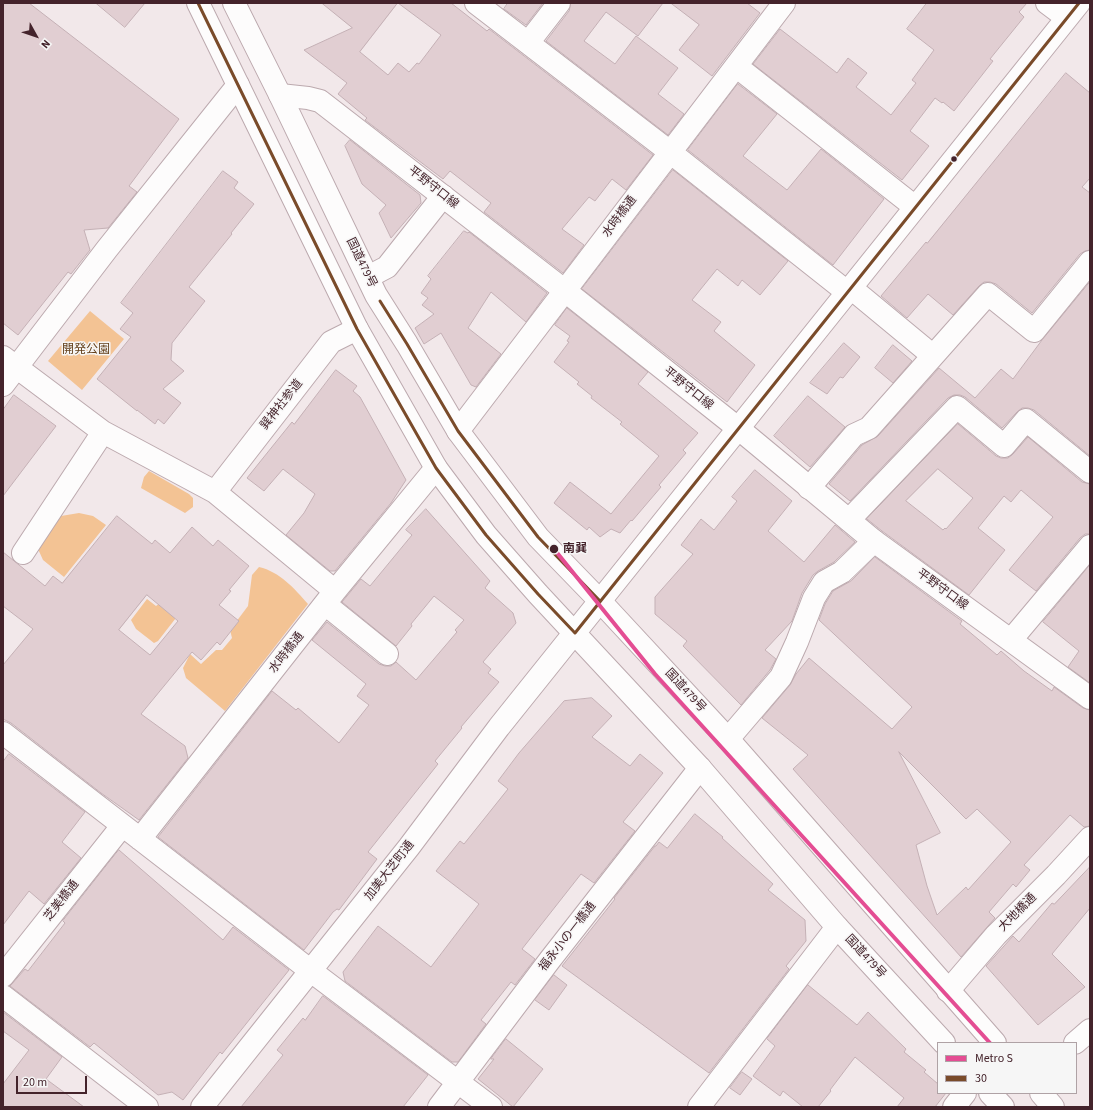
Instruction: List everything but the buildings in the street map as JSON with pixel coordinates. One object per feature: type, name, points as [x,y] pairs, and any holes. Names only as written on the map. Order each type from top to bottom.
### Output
[{"type":"main road","name":"国道479号","points":[[198,3],[357,329],[436,468],[486,535],[538,594],[700,768],[837,927],[943,1042]]},
{"type":"main road","name":"国道479号","points":[[234,3],[376,295],[458,431],[538,537],[728,738],[994,1042]]},
{"type":"main road","points":[[476,3],[932,355]]},
{"type":"main road","points":[[528,43],[559,3]]},
{"type":"main road","name":"水時橋通","points":[[458,431],[784,3]]},
{"type":"main road","points":[[1047,3],[1073,11]]},
{"type":"main road","name":"加美大芝町通","points":[[202,1107],[409,847],[499,727],[1073,11]]},
{"type":"main road","points":[[736,66],[915,207]]},
{"type":"main road","points":[[3,385],[10,362],[106,249],[238,85]]},
{"type":"main road","name":"平野守口線","points":[[280,95],[320,101],[564,290],[739,429],[874,541],[1090,698]]},
{"type":"main road","points":[[368,277],[387,267],[443,196]]},
{"type":"main road","points":[[809,488],[854,435],[869,428],[932,355],[988,294],[1034,331],[1090,262]]},
{"type":"main road","name":"巽神社参道","points":[[215,492],[331,342],[357,329]]},
{"type":"main road","points":[[10,362],[103,432],[215,492],[330,597],[387,654]]},
{"type":"main road","points":[[849,520],[957,407],[1004,446],[1026,420],[1090,472]]},
{"type":"main road","points":[[23,553],[103,432]]},
{"type":"main road","name":"水時橋通","points":[[140,839],[330,597],[436,468]]},
{"type":"main road","points":[[728,738],[781,677],[797,642],[814,598],[824,582],[842,572],[874,541]]},
{"type":"main road","points":[[1011,640],[1090,546]]},
{"type":"main road","points":[[3,733],[310,971],[491,1107]]},
{"type":"main road","name":"福永小の一橋通","points":[[439,1107],[549,961],[700,768]]},
{"type":"main road","name":"芝美橋通","points":[[3,976],[122,826]]},
{"type":"main road","name":"大地橋通","points":[[948,991],[996,935],[1056,875],[1090,838]]},
{"type":"main road","points":[[700,1107],[837,927]]},
{"type":"main road","points":[[3,996],[136,1104]]},
{"type":"main road","points":[[1076,1042],[1090,1030]]},
{"type":"main road","points":[[954,1107],[964,1094]]},
{"type":"main road","points":[[991,1094],[1003,1107]]},
{"type":"main road","points":[[1042,1094],[1053,1107]]},
{"type":"green space","name":"開発公園","points":[[90,311],[124,339],[82,390],[48,361]]},
{"type":"green space","points":[[149,471],[189,494],[193,498],[193,507],[185,513],[141,488],[144,477]]},
{"type":"green space","points":[[79,513],[93,516],[106,525],[64,577],[43,560],[38,549],[61,516]]},
{"type":"green space","points":[[259,567],[267,569],[286,581],[308,604],[225,711],[186,678],[183,668],[190,654],[201,664],[216,650],[222,650],[232,638],[230,630],[248,606],[252,575]]},
{"type":"green space","points":[[147,599],[156,606],[165,599],[179,614],[158,641],[154,643],[136,629],[131,620]]},
{"type":"metro line","name":"S","points":[[554,549],[655,674],[989,1042]]},
{"type":"transit line","name":"30","points":[[198,3],[357,329],[436,468],[486,535],[575,633],[1079,3]]},
{"type":"transit line","name":"30","points":[[380,301],[458,431],[538,537],[600,601]]},
{"type":"place","name":"南巽","points":[[554,549]]}]
